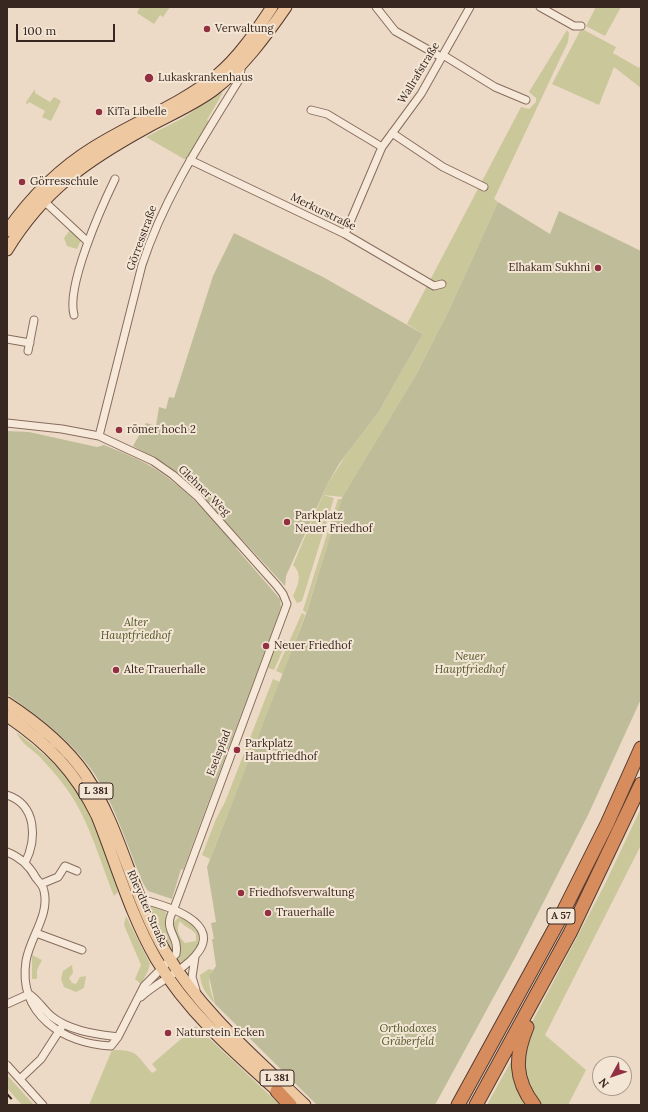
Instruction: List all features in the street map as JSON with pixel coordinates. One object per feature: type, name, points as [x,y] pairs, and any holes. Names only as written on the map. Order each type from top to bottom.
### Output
[{"type":"highway","name":"A 57","points":[[458,1105],[556,926],[607,824],[641,748]]},
{"type":"highway","name":"A 57","points":[[476,1105],[538,993],[603,865],[641,784]]},
{"type":"highway","points":[[534,1105],[520,1078],[518,1055],[538,993]]},
{"type":"highway","points":[[277,1091],[290,1105]]},
{"type":"main road","points":[[7,231],[35,196],[51,180],[82,156],[177,102],[218,75],[250,39],[272,7]]},
{"type":"main road","points":[[7,250],[44,201],[59,185],[85,164],[206,95],[223,82],[242,63],[286,7]]},
{"type":"main road","name":"Rheydter Straße","points":[[7,703],[54,738],[71,755],[85,774],[106,812],[140,899],[154,930],[178,971],[202,1001],[248,1051],[306,1105]]},
{"type":"main road","name":"Rheydter Straße","points":[[7,716],[47,747],[63,762],[88,798],[106,837],[134,912],[165,972],[206,1024],[293,1105]]},
{"type":"street","points":[[376,7],[395,31],[474,75],[526,100]]},
{"type":"street","name":"Wallrafstraße","points":[[345,234],[382,147],[421,94],[470,7]]},
{"type":"street","points":[[540,7],[574,26],[581,26]]},
{"type":"street","name":"Görresstraße","points":[[100,436],[142,265],[149,243],[174,187],[239,80],[242,63]]},
{"type":"street","points":[[311,110],[327,114],[382,147]]},
{"type":"street","points":[[392,133],[444,166],[484,187]]},
{"type":"street","name":"Merkurstraße","points":[[190,160],[345,234],[434,286],[442,284]]},
{"type":"street","points":[[74,315],[72,301],[88,242],[100,209],[115,179]]},
{"type":"street","points":[[44,201],[88,242]]},
{"type":"street","points":[[28,351],[34,320]]},
{"type":"street","points":[[7,339],[30,343]]},
{"type":"street","name":"Glehner Weg","points":[[7,423],[62,429],[100,436],[153,461],[182,483],[251,556],[280,590],[286,604]]},
{"type":"street","name":"Eselspfad","points":[[171,961],[177,952],[168,924],[169,919],[286,604]]},
{"type":"street","points":[[7,795],[20,801],[26,809],[32,825],[33,844],[25,863]]},
{"type":"street","points":[[7,852],[25,863],[44,890],[44,906],[26,960],[26,982],[32,1003],[40,1016],[59,1032],[75,1039],[111,1046],[118,1037],[144,986],[165,972],[178,971],[195,957]]},
{"type":"street","points":[[41,884],[58,877],[65,866],[77,871]]},
{"type":"street","points":[[140,899],[194,920],[201,928],[203,936],[201,946],[195,957],[192,971],[192,983],[202,1001]]},
{"type":"street","points":[[36,933],[82,950]]},
{"type":"street","points":[[138,1000],[165,972],[171,961]]},
{"type":"street","points":[[7,1004],[30,994]]},
{"type":"street","points":[[30,994],[51,1016],[63,1024],[118,1037]]},
{"type":"street","points":[[20,1079],[42,1059],[63,1024]]},
{"type":"street","points":[[7,1065],[43,1105]]},
{"type":"shaded area","points":[[140,7],[170,7],[163,17],[160,15],[154,24],[137,13]]},
{"type":"shaded area","points":[[596,7],[621,7],[605,36],[586,26]]},
{"type":"shaded area","points":[[567,30],[569,33],[568,42],[494,199],[498,202],[450,308],[417,373],[343,497],[323,495],[334,498],[302,601],[297,603],[293,596],[298,584],[299,576],[293,565],[327,485],[346,455],[378,413],[423,334],[407,324],[521,107],[529,109],[536,102],[536,98],[529,92]]},
{"type":"shaded area","points":[[584,30],[616,47],[613,53],[639,68],[641,65],[641,88],[614,67],[599,105],[552,84],[580,31]]},
{"type":"shaded area","points":[[35,89],[35,93],[50,102],[54,97],[61,101],[51,121],[42,117],[45,111],[29,102],[27,105],[26,102]]},
{"type":"shaded area","points":[[221,92],[222,94],[207,120],[210,122],[188,159],[184,159],[146,137],[183,118]]},
{"type":"shaded area","points":[[70,230],[81,240],[77,249],[67,246],[64,238]]},
{"type":"shaded area","points":[[338,499],[342,499],[306,613],[303,610]]},
{"type":"shaded area","points":[[302,613],[305,615],[283,674],[276,671]]},
{"type":"shaded area","points":[[280,639],[284,639],[286,643],[274,670],[266,667],[274,645]]},
{"type":"shaded area","points":[[273,679],[280,682],[210,859],[202,855],[216,819],[225,802]]},
{"type":"shaded area","points":[[16,732],[51,761],[70,782],[86,807],[118,892],[114,896],[86,823],[72,796],[39,756],[23,743]]},
{"type":"shaded area","points":[[641,808],[641,845],[545,1035],[586,1070],[568,1105],[538,1105],[521,1069],[531,1024],[604,886]]},
{"type":"shaded area","points":[[148,904],[166,912],[165,926],[173,948],[172,953]]},
{"type":"shaded area","points":[[126,916],[150,964],[141,984],[135,979],[141,965],[124,925]]},
{"type":"shaded area","points":[[179,917],[189,920],[199,931],[197,946],[193,954],[181,963],[178,960],[180,950],[173,923]],"holes":[[[180,921],[196,934],[196,941],[185,943],[179,935],[178,930]]]},
{"type":"shaded area","points":[[32,955],[42,960],[37,970],[37,979],[32,979]]},
{"type":"shaded area","points":[[72,965],[73,973],[69,978],[72,983],[76,984],[80,977],[86,976],[84,988],[76,992],[64,987],[61,979],[63,971]]},
{"type":"shaded area","points":[[209,969],[213,970],[209,982],[215,1004],[205,991],[200,975]]},
{"type":"shaded area","points":[[196,1026],[280,1105],[89,1105],[112,1050],[127,1051],[136,1055],[152,1073],[157,1070],[152,1064]]},
{"type":"shaded area","points":[[515,1054],[530,1105],[487,1105]]},
{"type":"shaded area","points":[[7,1075],[34,1105],[22,1105],[7,1088]]},
{"type":"green space","name":"Neuer Hauptfriedhof","points":[[498,202],[550,234],[559,211],[641,251],[641,699],[588,815],[516,956],[435,1105],[317,1105],[215,1004],[209,976],[216,966],[211,923],[216,922],[207,867],[306,614],[342,498],[417,373],[450,308]]},
{"type":"green space","points":[[234,233],[323,277],[423,334],[378,413],[339,464],[327,485],[286,576],[285,586],[198,492],[168,466],[133,446],[146,423],[156,426],[159,407],[166,409],[169,397],[174,398],[213,276]]},
{"type":"green space","name":"Alter Hauptfriedhof","points":[[7,431],[29,432],[97,447],[104,445],[131,456],[157,470],[190,496],[209,515],[237,546],[236,548],[280,599],[281,607],[268,643],[266,643],[264,647],[266,648],[183,870],[181,869],[172,899],[148,891],[144,885],[114,810],[91,769],[73,747],[52,728],[7,694]]},
{"type":"railway","points":[[7,1094],[17,1105]]},
{"type":"place","name":"Verwaltung","points":[[207,29]]},
{"type":"place","name":"Lukaskrankenhaus","points":[[149,78]]},
{"type":"place","name":"KiTa Libelle","points":[[99,112]]},
{"type":"place","name":"Görresschule","points":[[22,182]]},
{"type":"place","name":"Elhakam Sukhni","points":[[598,268]]},
{"type":"place","name":"römer hoch 2","points":[[119,430]]},
{"type":"place","name":"Parkplatz Neuer Friedhof","points":[[287,522]]},
{"type":"place","name":"Neuer Friedhof","points":[[266,646]]},
{"type":"place","name":"Alte Trauerhalle","points":[[116,670]]},
{"type":"place","name":"Parkplatz Hauptfriedhof","points":[[237,750]]},
{"type":"place","name":"Friedhofsverwaltung","points":[[241,893]]},
{"type":"place","name":"Trauerhalle","points":[[268,913]]},
{"type":"place","name":"Naturstein Ecken","points":[[168,1033]]},
{"type":"park label","name":"Orthodoxes Gräberfeld","points":[[408,1035]]}]
